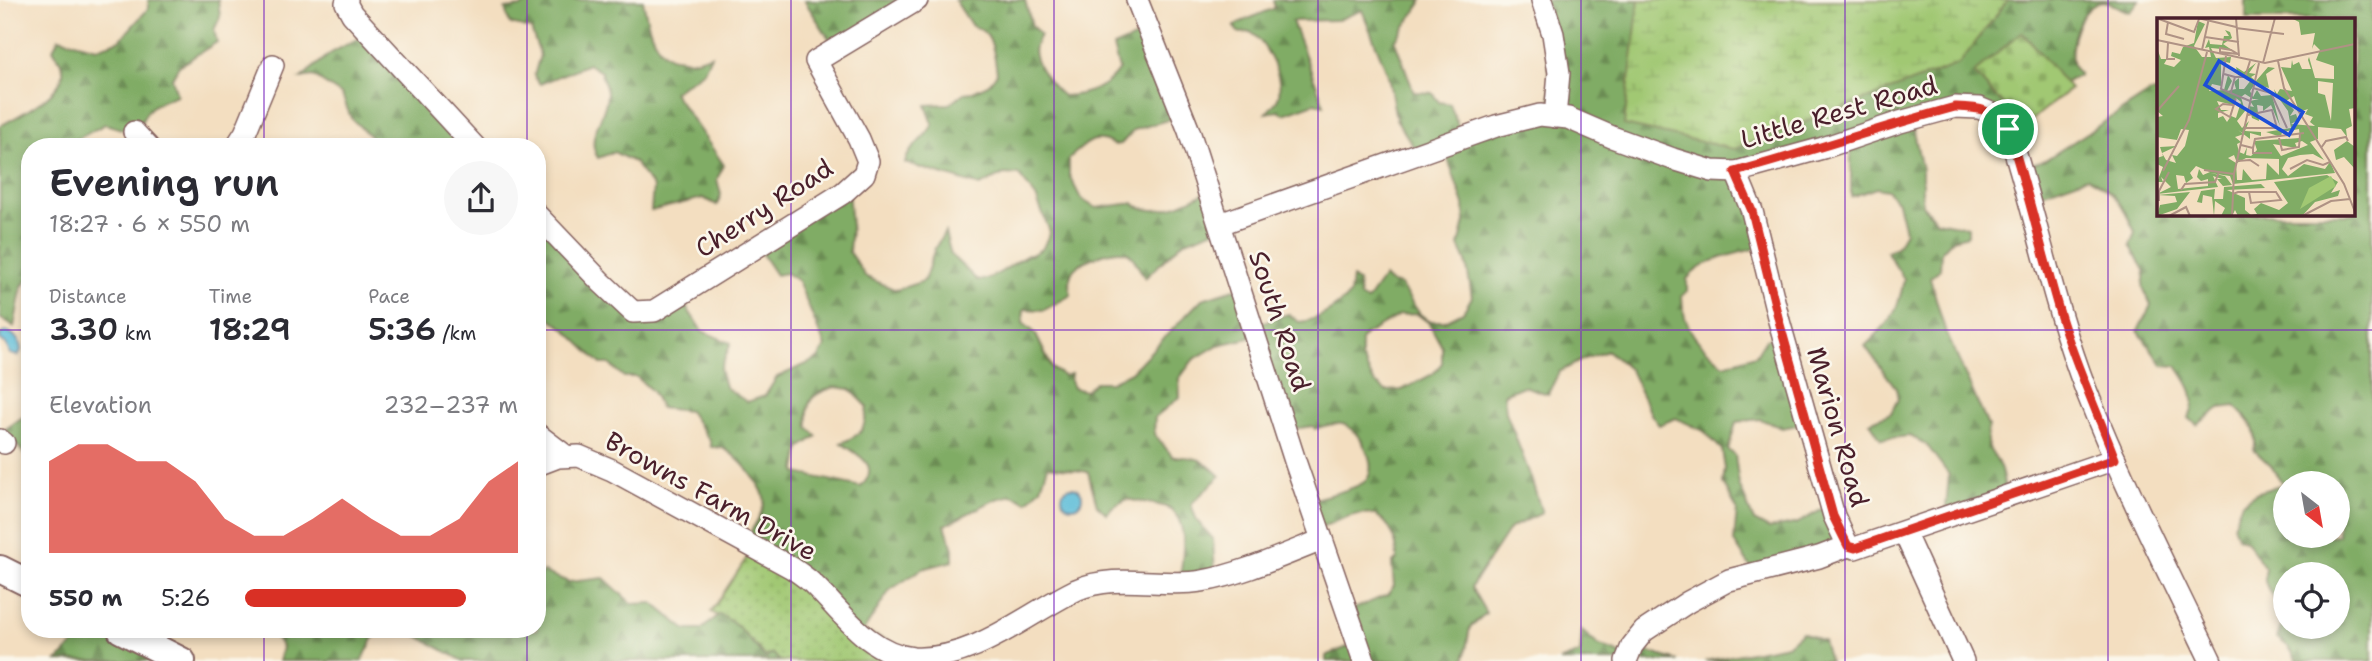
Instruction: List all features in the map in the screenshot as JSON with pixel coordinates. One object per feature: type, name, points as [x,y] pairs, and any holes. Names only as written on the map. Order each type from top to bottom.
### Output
[{"type":"main road","points":[[0,569],[21,580]]},
{"type":"main road","points":[[137,638],[182,661]]},
{"type":"street","points":[[347,0],[352,14],[467,138]]},
{"type":"street","name":"Cherry Road","points":[[546,224],[633,312],[654,311],[843,193],[864,174],[868,161],[859,139],[816,61],[917,0]]},
{"type":"street","name":"South Road","points":[[1137,0],[1189,131],[1364,661]]},
{"type":"street","points":[[1542,0],[1553,34],[1559,73],[1555,117]]},
{"type":"street","points":[[244,138],[273,65]]},
{"type":"street","name":"Little Rest Road","points":[[1220,223],[1496,126],[1540,116],[1567,118],[1612,137],[1712,171],[1735,172],[1955,107],[1979,108],[1996,115],[2008,129],[2060,315],[2086,390],[2115,459],[2211,661]]},
{"type":"street","name":"Marion Road","points":[[1735,172],[1752,211],[1779,321],[1833,516],[1848,546],[1855,548],[2115,459]]},
{"type":"street","points":[[546,441],[566,456]]},
{"type":"street","points":[[546,462],[566,456]]},
{"type":"street","name":"Browns Farm Drive","points":[[566,456],[579,456],[612,470],[792,568],[815,585],[864,636],[887,651],[912,658],[941,658],[968,650],[1078,590],[1110,581],[1203,581],[1257,565],[1322,540]]},
{"type":"street","points":[[1904,531],[1963,661]]},
{"type":"street","points":[[1626,661],[1632,646],[1644,631],[1729,579],[1819,557],[1848,546]]},
{"type":"green space","points":[[148,0],[218,0],[220,17],[214,30],[217,42],[179,66],[172,78],[177,95],[162,101],[147,112],[138,134],[105,124],[79,138],[21,138],[21,291],[14,327],[0,318],[0,126],[29,110],[57,87],[63,69],[53,49],[59,38],[97,48],[120,40],[149,8]]},
{"type":"green space","points":[[532,0],[643,0],[653,38],[668,56],[690,61],[711,55],[704,71],[673,92],[724,165],[717,179],[721,195],[717,205],[703,198],[651,211],[653,187],[634,162],[614,152],[598,158],[594,150],[595,134],[607,94],[601,72],[588,64],[540,84],[534,76],[540,55],[531,29],[510,24],[505,9],[521,7]]},
{"type":"green space","points":[[804,0],[923,0],[836,49]]},
{"type":"green space","points":[[955,0],[1025,0],[1032,26],[1040,35],[1034,52],[1036,59],[1048,80],[1063,96],[1088,92],[1108,82],[1119,69],[1113,47],[1148,32],[1184,115],[1134,130],[1121,144],[1114,145],[1100,140],[1090,142],[1069,158],[1069,175],[1081,199],[1096,208],[1133,203],[1142,208],[1160,210],[1206,192],[1220,228],[1183,242],[1145,278],[1132,256],[1125,252],[1110,252],[1092,258],[1078,265],[1072,272],[1071,295],[1044,310],[1024,309],[1023,323],[1035,333],[1052,368],[1064,376],[1071,374],[1073,388],[1085,391],[1095,382],[1111,382],[1131,372],[1202,299],[1238,288],[1254,325],[1288,314],[1299,322],[1320,316],[1350,295],[1352,278],[1358,282],[1360,297],[1367,301],[1384,277],[1389,282],[1400,285],[1420,314],[1429,321],[1445,321],[1463,312],[1472,297],[1466,261],[1459,246],[1465,222],[1464,205],[1444,148],[1420,157],[1396,119],[1388,75],[1362,10],[1338,20],[1292,21],[1324,105],[1314,103],[1284,114],[1278,111],[1266,113],[1276,102],[1279,92],[1277,73],[1257,38],[1251,32],[1239,33],[1234,27],[1275,8],[1273,0],[1423,0],[1395,41],[1414,92],[1432,93],[1439,102],[1450,104],[1462,137],[1552,117],[1544,0],[2139,0],[2130,12],[2104,2],[2088,9],[2077,27],[2072,48],[2073,65],[2079,75],[2001,118],[1984,111],[1912,122],[1922,170],[1922,205],[1937,221],[1968,227],[1968,235],[1953,239],[1941,252],[1940,269],[1930,278],[1945,330],[1988,426],[1987,444],[2000,467],[2007,497],[1945,518],[1949,475],[1926,444],[1910,436],[1881,439],[1870,422],[1891,413],[1898,399],[1896,388],[1865,346],[1887,323],[1899,301],[1904,279],[1886,251],[1897,247],[1905,231],[1898,202],[1887,190],[1876,188],[1851,197],[1851,142],[1742,171],[1761,247],[1712,261],[1687,279],[1687,291],[1682,296],[1685,318],[1694,336],[1724,365],[1756,355],[1766,339],[1784,336],[1808,423],[1782,428],[1760,419],[1736,422],[1728,450],[1735,455],[1739,485],[1754,521],[1769,529],[1798,523],[1830,505],[1849,547],[1755,574],[1734,542],[1737,509],[1723,483],[1725,469],[1722,450],[1704,431],[1676,418],[1659,425],[1630,370],[1608,351],[1584,359],[1559,372],[1548,394],[1523,386],[1504,394],[1506,412],[1542,513],[1510,528],[1471,587],[1486,613],[1470,627],[1464,661],[1326,661],[1326,656],[1357,643],[1349,611],[1387,595],[1394,586],[1392,564],[1397,559],[1396,545],[1391,531],[1377,516],[1359,514],[1321,527],[1312,500],[1364,482],[1371,468],[1366,449],[1355,433],[1342,424],[1287,430],[1254,337],[1218,345],[1193,360],[1179,379],[1180,397],[1155,417],[1154,434],[1173,457],[1199,460],[1220,476],[1191,504],[1197,521],[1213,539],[1215,573],[1180,580],[1183,540],[1182,529],[1174,512],[1157,504],[1127,499],[1112,507],[1107,514],[1097,505],[1088,472],[1048,466],[1041,488],[1027,502],[1013,495],[996,499],[945,525],[953,549],[953,561],[922,569],[890,590],[862,633],[746,539],[761,513],[764,497],[756,481],[742,464],[728,451],[711,447],[710,441],[689,411],[660,408],[653,392],[637,377],[624,377],[609,364],[601,364],[564,328],[546,315],[546,224],[634,311],[681,299],[702,331],[731,343],[720,369],[725,387],[747,402],[765,396],[777,377],[818,359],[825,346],[798,281],[786,273],[776,275],[758,248],[848,190],[851,227],[849,252],[866,277],[896,290],[924,281],[935,248],[945,232],[951,255],[978,281],[998,274],[1043,248],[1050,232],[1036,197],[1019,175],[1004,174],[980,186],[905,163],[910,152],[933,124],[926,105],[949,104],[964,93],[988,85],[997,73],[992,44],[979,29],[972,26]],"holes":[[[1417,314],[1429,323],[1442,347],[1442,363],[1433,374],[1402,390],[1386,391],[1374,382],[1361,357],[1361,341],[1365,335],[1400,315]],[[835,387],[850,389],[867,406],[865,421],[858,434],[841,443],[865,461],[869,473],[867,479],[861,487],[797,473],[800,448],[817,436],[808,427],[811,400],[819,393]]]},
{"type":"green space","points":[[1639,0],[2008,0],[1959,64],[1734,149],[1624,125]]},
{"type":"green space","points":[[2246,0],[2372,0],[2372,661],[2297,661],[2289,647],[2278,639],[2350,639],[2350,562],[2273,562],[2273,597],[2265,582],[2265,568],[2246,540],[2238,538],[2233,525],[2242,502],[2256,493],[2273,487],[2273,548],[2350,548],[2350,471],[2274,471],[2254,450],[2255,436],[2252,425],[2235,406],[2220,408],[2197,425],[2189,418],[2193,397],[2186,379],[2177,366],[2163,365],[2138,331],[2151,305],[2143,287],[2145,272],[2130,245],[2135,232],[2126,214],[2105,187],[2087,177],[2031,197],[2028,165],[2045,160],[2151,92],[2157,92],[2157,215],[2354,215],[2354,18],[2246,18]]},
{"type":"green space","points":[[370,32],[466,138],[372,138],[351,118],[342,95],[313,76],[301,78],[331,53]]},
{"type":"green space","points":[[2022,32],[2070,89],[2023,127],[1974,73]]},
{"type":"green space","points":[[21,418],[21,450],[18,446],[8,444],[0,433]]},
{"type":"green space","points":[[754,547],[856,629],[946,661],[780,661],[766,658],[738,627],[711,612]]},
{"type":"green space","points":[[546,573],[569,582],[604,578],[632,604],[653,603],[686,630],[701,630],[720,614],[738,627],[766,658],[772,653],[780,661],[463,661],[421,638],[546,638]]},
{"type":"green space","points":[[1582,631],[1598,645],[1628,657],[1636,648],[1678,661],[1559,661],[1580,653]]},
{"type":"green space","points":[[1802,632],[1823,641],[1829,661],[1705,661],[1787,645]]},
{"type":"green space","points":[[77,638],[130,638],[167,661],[57,661]]},
{"type":"green space","points":[[276,638],[374,638],[362,661],[279,661],[282,647]]},
{"type":"water","points":[[6,331],[19,342],[21,351],[18,356],[10,354],[6,344],[0,339],[0,335]]},
{"type":"water","points":[[1072,487],[1079,490],[1082,497],[1079,504],[1072,507],[1065,504],[1062,497],[1065,490]]},
{"type":"route","points":[[1955,107],[1979,108],[1996,115],[2008,129],[2060,315],[2086,390],[2115,459],[1855,548],[1848,546],[1833,516],[1779,321],[1752,211],[1735,172],[1955,107]]}]
